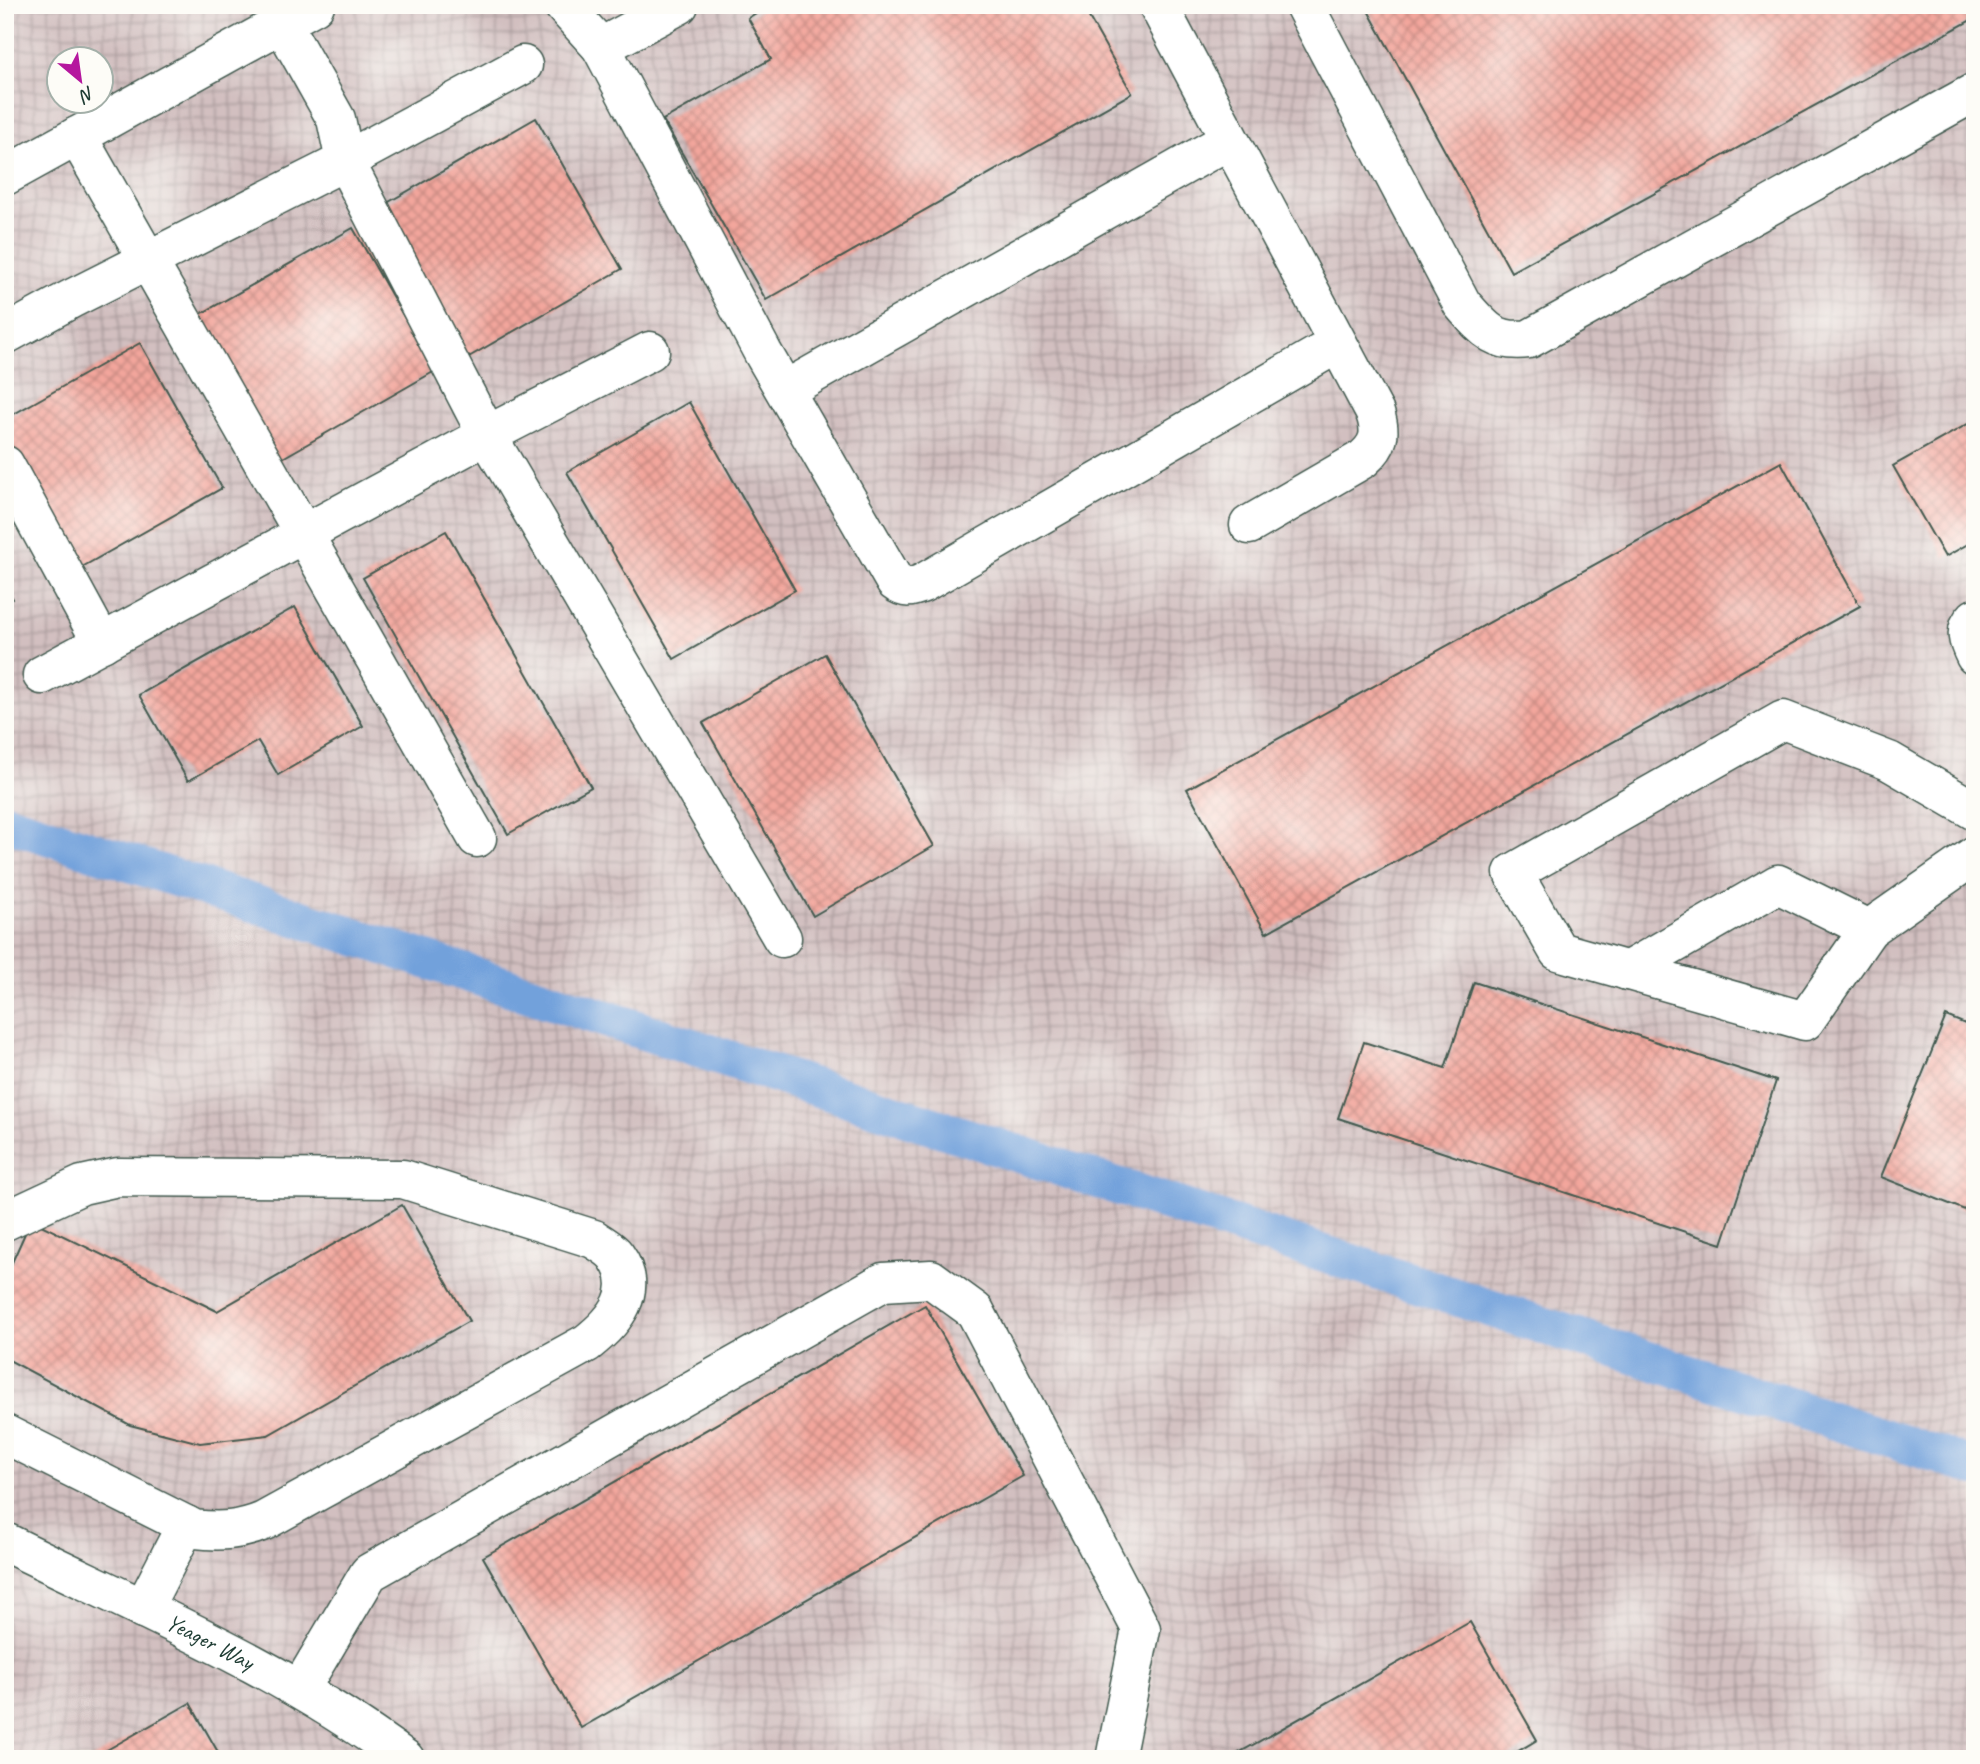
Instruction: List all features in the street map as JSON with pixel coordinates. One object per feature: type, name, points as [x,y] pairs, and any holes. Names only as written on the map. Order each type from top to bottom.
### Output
[{"type":"street","points":[[5,176],[315,5]]},
{"type":"street","points":[[564,5],[601,47],[785,390],[894,582],[902,587],[911,588],[1338,344]]},
{"type":"street","points":[[601,47],[679,5]]},
{"type":"street","points":[[1158,5],[1375,413],[1379,426],[1379,440],[1363,459],[1249,526]]},
{"type":"street","points":[[1304,5],[1462,304],[1483,328],[1509,342],[1529,339],[1975,92]]},
{"type":"street","points":[[282,23],[336,119],[345,161],[487,435],[782,938]]},
{"type":"street","points":[[5,335],[345,161],[523,65]]},
{"type":"street","points":[[77,136],[477,838]]},
{"type":"street","points":[[785,390],[1229,140]]},
{"type":"street","points":[[42,675],[487,435],[650,351]]},
{"type":"street","points":[[5,465],[102,643]]},
{"type":"street","points":[[1975,618],[1967,634],[1975,656]]},
{"type":"street","points":[[1975,811],[1889,761],[1783,720],[1513,873],[1558,951],[1805,1021],[1869,929],[1975,855]]},
{"type":"street","points":[[1627,971],[1778,884],[1869,929]]},
{"type":"street","points":[[5,1221],[82,1185],[118,1177],[403,1178],[594,1239],[615,1255],[625,1277],[624,1304],[607,1327],[587,1343],[264,1521],[244,1529],[219,1532],[194,1529],[5,1434]]},
{"type":"street","points":[[300,1689],[369,1573],[883,1282],[931,1279],[975,1311],[1141,1629],[1115,1759]]},
{"type":"street","points":[[143,1609],[186,1525]]},
{"type":"street","name":"Yeager Way","points":[[5,1542],[300,1689],[359,1724],[405,1759]]},
{"type":"shaded area","points":[[5,5],[1975,5],[1975,1759],[5,1759]]},
{"type":"building","points":[[769,5],[1082,5],[1132,93],[766,300],[663,120],[771,59],[748,18]]},
{"type":"building","points":[[1365,5],[1975,5],[1975,18],[1511,272]]},
{"type":"building","points":[[536,118],[622,269],[467,358],[380,207]]},
{"type":"building","points":[[353,228],[435,371],[274,463],[192,319]]},
{"type":"building","points":[[140,343],[222,488],[75,571],[5,449],[5,419]]},
{"type":"building","points":[[689,402],[795,590],[674,659],[567,472]]},
{"type":"building","points":[[1975,420],[1975,540],[1945,557],[1893,466]]},
{"type":"building","points":[[1781,462],[1860,606],[1266,933],[1187,789]]},
{"type":"building","points":[[446,531],[591,787],[508,834],[363,578]]},
{"type":"building","points":[[5,585],[13,599],[5,604]]},
{"type":"building","points":[[295,607],[363,726],[278,775],[258,741],[188,781],[139,695]]},
{"type":"building","points":[[825,654],[934,846],[813,916],[703,723]]},
{"type":"building","points":[[1474,982],[1776,1081],[1722,1244],[1338,1118],[1364,1042],[1445,1068]]},
{"type":"building","points":[[1946,1016],[1975,1028],[1975,1214],[1881,1177]]},
{"type":"building","points":[[402,1205],[469,1321],[268,1435],[200,1443],[130,1425],[5,1358],[5,1278],[31,1220],[217,1311]]},
{"type":"building","points":[[925,1305],[1023,1476],[581,1728],[483,1557]]},
{"type":"building","points":[[1470,1622],[1537,1740],[1505,1759],[1228,1759]]},
{"type":"building","points":[[190,1703],[222,1759],[91,1759]]},
{"type":"waterway","points":[[5,822],[1975,1467]]}]
